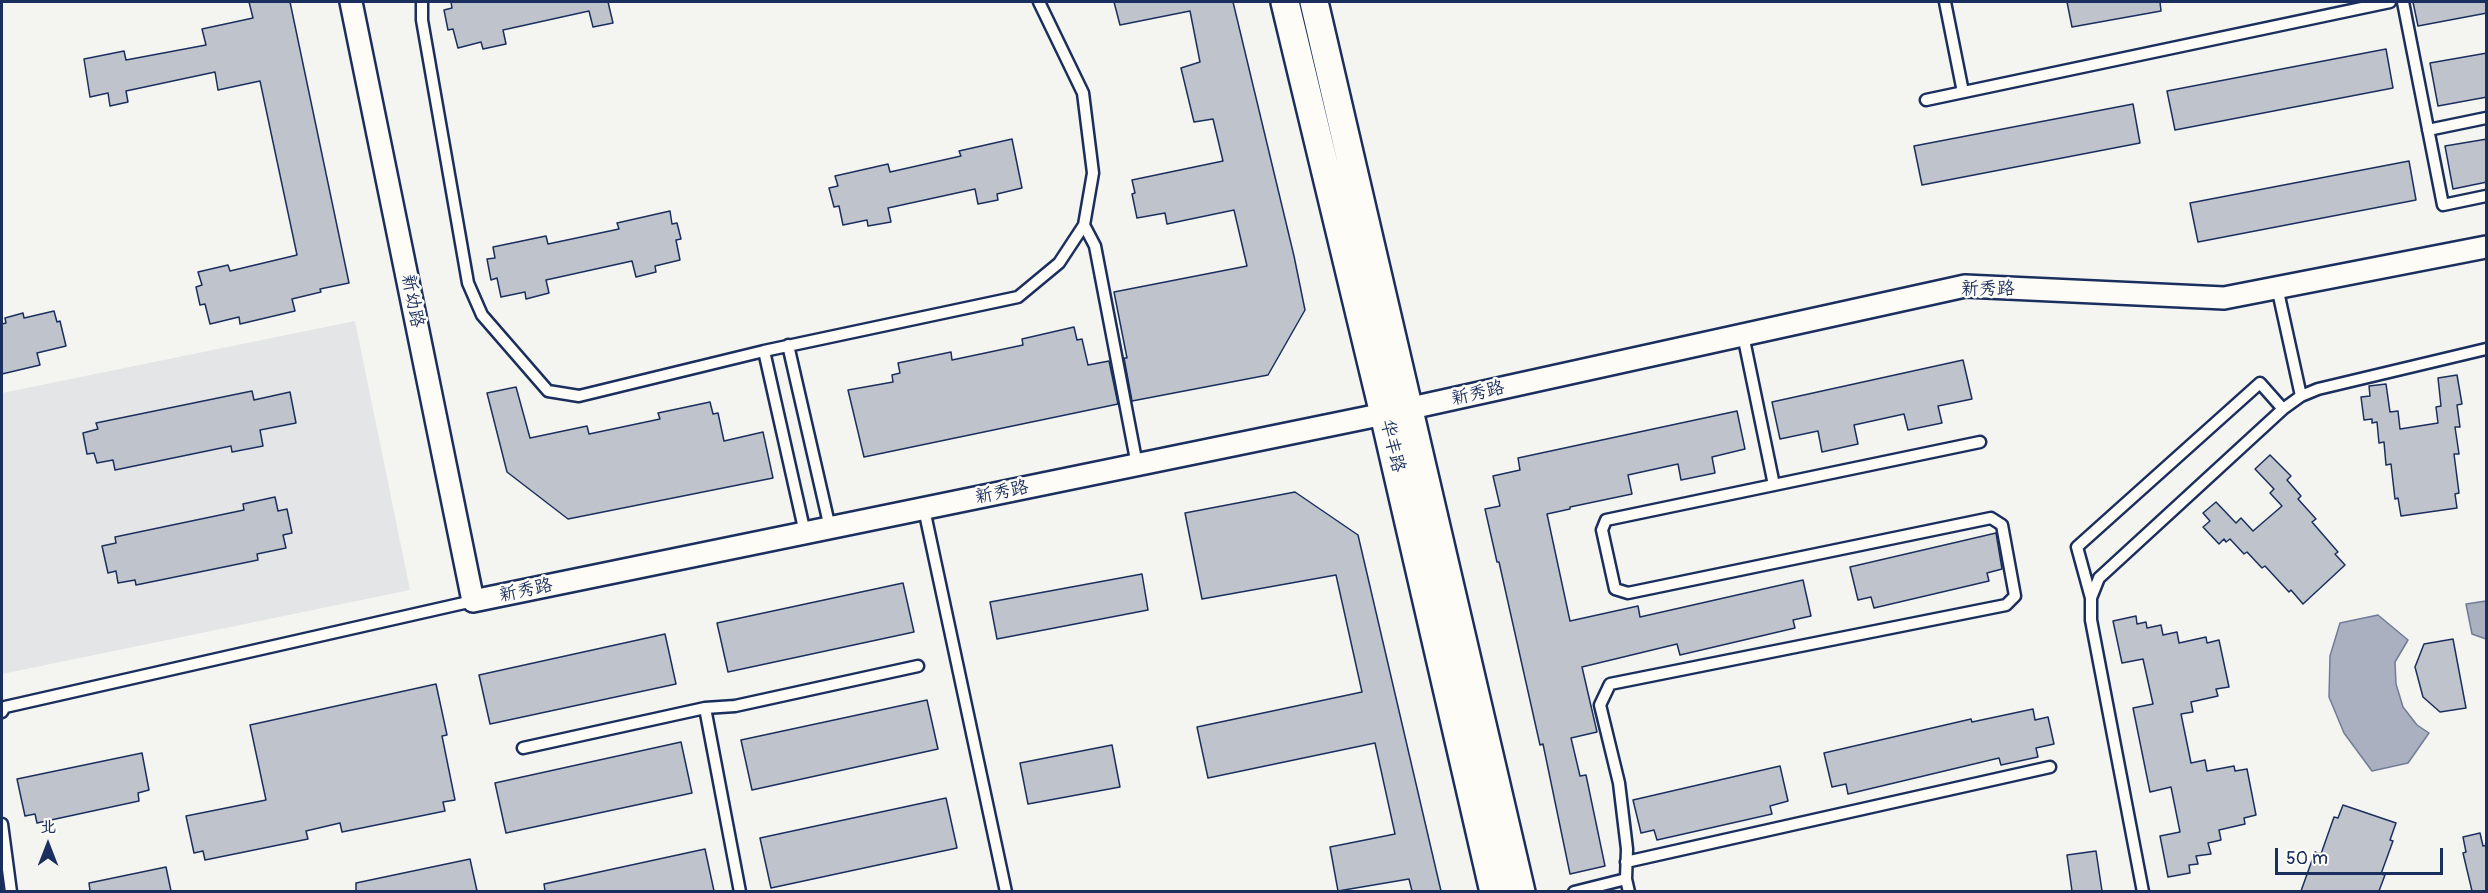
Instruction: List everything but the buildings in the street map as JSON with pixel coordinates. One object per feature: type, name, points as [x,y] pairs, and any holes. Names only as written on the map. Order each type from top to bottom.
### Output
[{"type":"street","name":"新幼路","points":[[351,2],[473,601]]},
{"type":"street","name":"华丰路","points":[[1285,2],[1397,412],[1521,891]]},
{"type":"street","name":"华丰路","points":[[1314,2],[1494,891]]},
{"type":"street","name":"新秀路","points":[[473,601],[1397,412],[1965,286],[2224,298],[2487,247]]},
{"type":"lane","points":[[422,2],[422,20],[468,283],[482,315],[548,391],[579,396],[788,345],[1018,297],[1059,263],[1084,225],[1093,173],[1083,93],[1039,2]]},
{"type":"lane","points":[[1945,2],[1963,92]]},
{"type":"lane","points":[[1926,100],[2390,2]]},
{"type":"lane","points":[[2403,2],[2443,205],[2487,196]]},
{"type":"lane","points":[[2428,130],[2487,118]]},
{"type":"lane","points":[[1084,225],[1095,246],[1137,465]]},
{"type":"lane","points":[[2277,287],[2301,396]]},
{"type":"lane","points":[[1743,335],[1774,485]]},
{"type":"lane","points":[[788,345],[830,528]]},
{"type":"lane","points":[[2091,598],[2099,578],[2283,409],[2301,396],[2318,389],[2487,349]]},
{"type":"lane","points":[[764,351],[805,533]]},
{"type":"lane","points":[[2143,891],[2091,620],[2091,598],[2077,547],[2260,383],[2283,409]]},
{"type":"lane","points":[[1629,891],[1626,879],[1619,783],[1600,705],[1610,684],[2006,605],[2015,596],[2002,525],[1991,518],[1628,593],[1615,589],[1602,530],[1606,520],[1980,442]]},
{"type":"lane","points":[[924,509],[1006,891]]},
{"type":"lane","points":[[2,712],[5,707],[473,601]]},
{"type":"lane","points":[[524,748],[705,708],[735,706],[918,666]]},
{"type":"lane","points":[[705,708],[740,891]]},
{"type":"lane","points":[[1626,862],[2050,767]]},
{"type":"lane","points":[[2,824],[11,891]]},
{"type":"lane","points":[[1574,891],[1626,879]]},
{"type":"shaded area","points":[[355,321],[410,590],[2,674],[2,393]]},
{"type":"water","points":[[2486,601],[2486,639],[2472,634],[2466,604]]},
{"type":"water","points":[[2378,615],[2408,640],[2395,662],[2396,684],[2403,707],[2417,725],[2429,733],[2408,763],[2372,771],[2344,733],[2329,697],[2330,656],[2340,623]]}]
